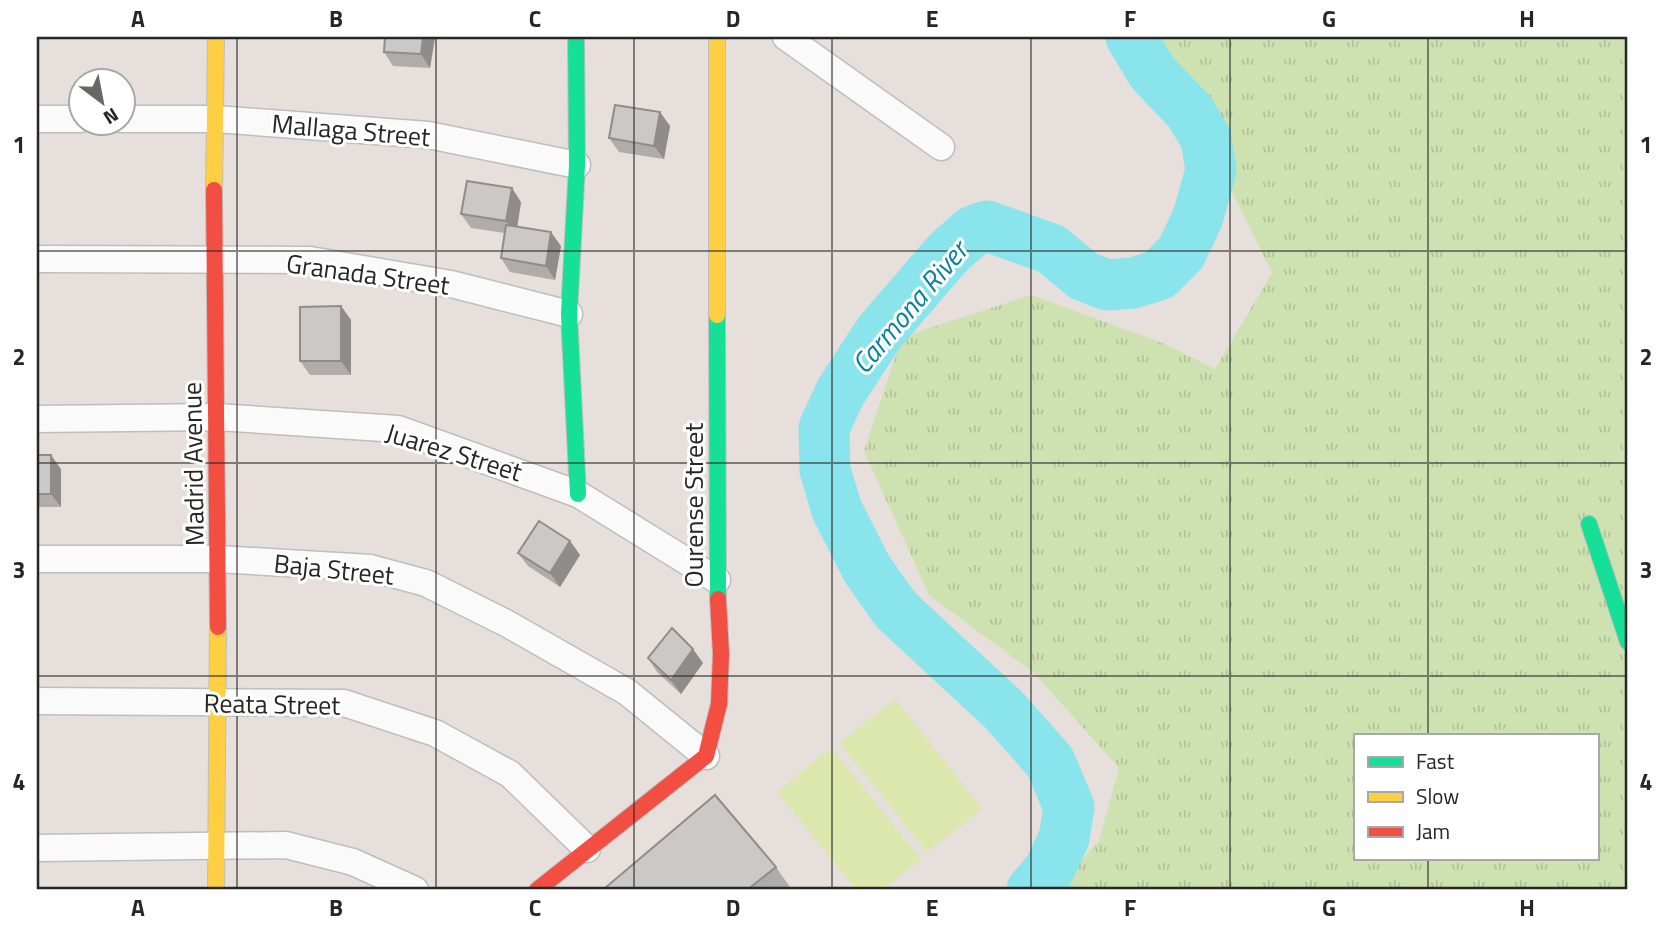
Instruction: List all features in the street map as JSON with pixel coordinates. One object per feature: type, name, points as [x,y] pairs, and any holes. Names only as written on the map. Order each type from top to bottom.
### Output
[{"type":"street","name":"Madrid Avenue","points":[[216,37],[213,261],[218,559],[216,890]]},
{"type":"street","points":[[576,37],[577,165],[569,314],[578,494]]},
{"type":"street","name":"Ourense Street","points":[[706,756],[719,704],[720,654],[717,580],[718,37]]},
{"type":"street","points":[[786,37],[941,146]]},
{"type":"street","points":[[37,119],[66,119]]},
{"type":"street","name":"Mallaga Street","points":[[136,119],[216,119],[428,135],[577,165]]},
{"type":"street","name":"Granada Street","points":[[37,259],[310,260],[451,284],[569,314]]},
{"type":"street","name":"Juarez Street","points":[[37,419],[217,417],[398,429],[578,494],[717,580]]},
{"type":"street","points":[[1589,524],[1628,642]]},
{"type":"street","name":"Baja Street","points":[[37,559],[218,559],[370,568],[426,583],[506,623],[627,692],[706,756]]},
{"type":"street","name":"Reata Street","points":[[37,701],[344,703],[435,733],[510,774],[587,849]]},
{"type":"street","points":[[537,890],[706,756]]},
{"type":"street","points":[[37,848],[286,845],[354,862],[415,890]]},
{"type":"green space","points":[[1148,37],[1628,37],[1628,890],[1053,890],[1099,841],[1119,768],[1033,672],[929,595],[864,451],[902,337],[1031,295],[1165,344],[1215,369],[1272,273],[1227,181],[1164,79]]},
{"type":"green space","points":[[895,699],[982,809],[927,852],[840,743]]},
{"type":"green space","points":[[831,748],[921,859],[882,890],[857,890],[777,792]]},
{"type":"building","points":[[385,37],[423,37],[421,54],[384,52]]},
{"type":"building","points":[[615,105],[660,112],[654,146],[609,138]]},
{"type":"building","points":[[467,181],[512,188],[506,221],[461,214]]},
{"type":"building","points":[[506,225],[551,232],[546,266],[501,258]]},
{"type":"building","points":[[341,306],[341,361],[300,361],[300,307]]},
{"type":"building","points":[[37,455],[51,455],[51,494],[37,494]]},
{"type":"building","points":[[539,521],[570,541],[550,573],[518,553]]},
{"type":"building","points":[[672,628],[693,649],[671,680],[648,658]]},
{"type":"building","points":[[715,795],[776,867],[747,890],[605,888]]},
{"type":"waterway","name":"Carmona River","points":[[1032,890],[1049,870],[1064,838],[1069,807],[1050,762],[1004,710],[896,610],[867,569],[837,510],[825,470],[824,428],[840,393],[879,333],[948,253],[973,231],[987,226],[1051,249],[1084,276],[1107,285],[1133,283],[1159,275],[1181,253],[1198,217],[1211,170],[1206,139],[1190,112],[1152,72],[1131,37]]},
{"type":"traffic: fast","points":[[576,37],[577,165],[569,314],[578,494]]},
{"type":"traffic: fast","points":[[717,315],[718,599]]},
{"type":"traffic: fast","points":[[1589,524],[1628,642]]},
{"type":"traffic: slow","points":[[214,190],[216,37]]},
{"type":"traffic: slow","points":[[717,37],[717,315]]},
{"type":"traffic: slow","points":[[216,890],[218,627]]},
{"type":"traffic: jam","points":[[214,190],[218,627]]},
{"type":"traffic: jam","points":[[537,890],[706,756],[719,704],[721,654],[718,599]]}]
